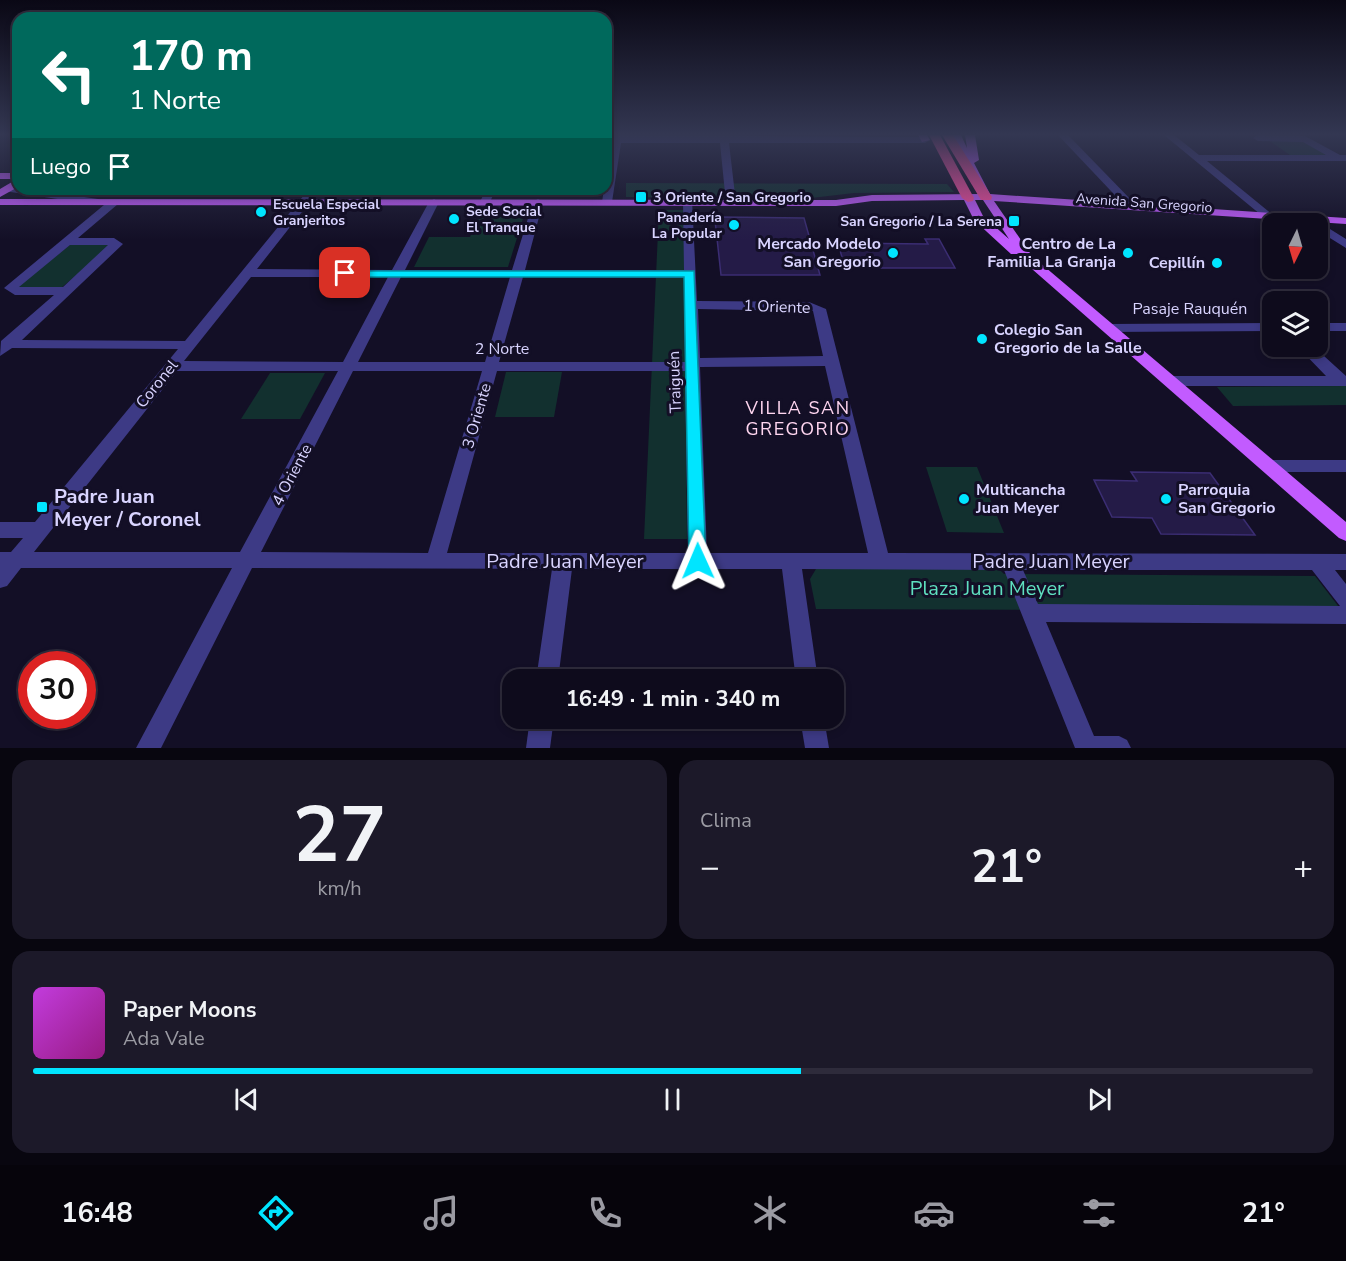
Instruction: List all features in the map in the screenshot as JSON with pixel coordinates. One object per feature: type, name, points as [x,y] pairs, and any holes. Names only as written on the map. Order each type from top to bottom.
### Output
[{"type":"highway","points":[[952,170],[970,202]]},
{"type":"highway","points":[[969,170],[990,202]]},
{"type":"main road","points":[[974,170],[990,202],[1028,259]]},
{"type":"main road","points":[[978,170],[990,202]]},
{"type":"main road","name":"Avenida San Gregorio","points":[[0,202],[732,202],[836,203],[854,207],[990,202],[1132,207],[1262,221]]},
{"type":"main road","points":[[970,202],[992,232],[1028,259],[1346,533]]},
{"type":"main road","name":"Avenida San Gregorio","points":[[990,202],[1262,221]]},
{"type":"main road","name":"Avenida San Gregorio","points":[[1328,220],[1346,221]]},
{"type":"main road","points":[[1328,230],[1346,231]]},
{"type":"street","points":[[727,170],[732,202]]},
{"type":"street","points":[[1096,170],[1132,207]]},
{"type":"street","points":[[1211,170],[1262,213]]},
{"type":"street","points":[[40,202],[49,195]]},
{"type":"street","name":"Avenida San Gregorio","points":[[62,195],[98,202]]},
{"type":"street","name":"Coronel","points":[[0,580],[8,560],[40,530],[310,195]]},
{"type":"street","points":[[485,202],[488,195]]},
{"type":"street","points":[[607,202],[608,195]]},
{"type":"street","points":[[67,291],[15,291],[10,288],[114,202]]},
{"type":"street","name":"4 Oriente","points":[[148,748],[434,202]]},
{"type":"street","name":"3 Oriente","points":[[435,560],[538,202]]},
{"type":"street","name":"Traiguén","points":[[688,202],[698,561]]},
{"type":"street","points":[[1328,233],[1346,244]]},
{"type":"street","points":[[3,347],[117,244],[114,242],[66,241]]},
{"type":"street","points":[[246,273],[690,274]]},
{"type":"street","name":"1 Oriente","points":[[691,305],[816,307],[820,312],[880,561]]},
{"type":"street","name":"Pasaje Rauquén","points":[[1107,328],[1262,327]]},
{"type":"street","points":[[1328,327],[1346,327]]},
{"type":"street","points":[[3,347],[189,345]]},
{"type":"street","points":[[1316,357],[1343,381]]},
{"type":"street","name":"2 Norte","points":[[172,366],[682,367],[703,362],[832,361]]},
{"type":"street","points":[[1170,381],[1343,381]]},
{"type":"street","points":[[1269,466],[1346,466]]},
{"type":"street","points":[[0,530],[40,530]]},
{"type":"street","name":"Padre Juan Meyer","points":[[8,560],[1346,562]]},
{"type":"street","points":[[548,669],[563,561]]},
{"type":"street","points":[[791,561],[806,669]]},
{"type":"street","points":[[1010,561],[1087,748],[1119,748]]},
{"type":"street","points":[[1317,562],[1346,599]]},
{"type":"street","points":[[1031,613],[1346,615]]},
{"type":"street","points":[[538,748],[541,729]]},
{"type":"street","points":[[814,729],[817,748]]},
{"type":"green space","points":[[626,183],[947,184],[954,192],[854,193],[811,198],[626,197]]},
{"type":"green space","points":[[481,209],[526,209],[508,267],[414,267],[429,237],[470,237]]},
{"type":"green space","points":[[659,210],[684,210],[687,539],[644,539]]},
{"type":"green space","points":[[70,245],[112,245],[61,288],[16,288]]},
{"type":"green space","points":[[506,372],[562,372],[554,417],[495,417]]},
{"type":"green space","points":[[270,373],[325,373],[300,419],[241,419]]},
{"type":"green space","points":[[1346,386],[1346,405],[1233,406],[1217,387]]},
{"type":"green space","name":"Multicancha Juan Meyer","points":[[926,467],[977,467],[1004,533],[947,532]]},
{"type":"green space","name":"Plaza Juan Meyer","points":[[997,567],[1004,574],[1315,576],[1342,611],[816,609],[810,579],[816,569]]},
{"type":"building","points":[[721,217],[804,218],[820,275],[721,275],[715,220]]},
{"type":"building","points":[[925,239],[939,239],[955,268],[845,268],[838,243],[928,244]]},
{"type":"building","name":"Parroquia San Gregorio","points":[[1131,472],[1210,473],[1255,535],[1161,534],[1152,518],[1112,517],[1094,480],[1137,481]]},
{"type":"place","name":"3 Oriente / San Gregorio","points":[[641,197]]},
{"type":"place","name":"Escuela Especial Granjeritos","points":[[261,212]]},
{"type":"place","name":"Sede Social El Tranque","points":[[454,219]]},
{"type":"place","name":"San Gregorio / La Serena","points":[[1014,221]]},
{"type":"place","name":"Panadería La Popular","points":[[734,225]]},
{"type":"place","name":"Mercado Modelo San Gregorio","points":[[893,253]]},
{"type":"place","name":"Centro de La Familia La Granja","points":[[1128,253]]},
{"type":"place","name":"Cepillín","points":[[1217,263]]},
{"type":"place","name":"Colegio San Gregorio de la Salle","points":[[982,339]]},
{"type":"place","name":"Multicancha Juan Meyer","points":[[964,499]]},
{"type":"place","name":"Parroquia San Gregorio","points":[[1166,499]]},
{"type":"place","name":"Padre Juan Meyer / Coronel","points":[[42,507]]},
{"type":"district","name":"VILLA SAN GREGORIO","points":[[798,418]]},
{"type":"route","points":[[345,273],[690,274],[698,561]]}]
